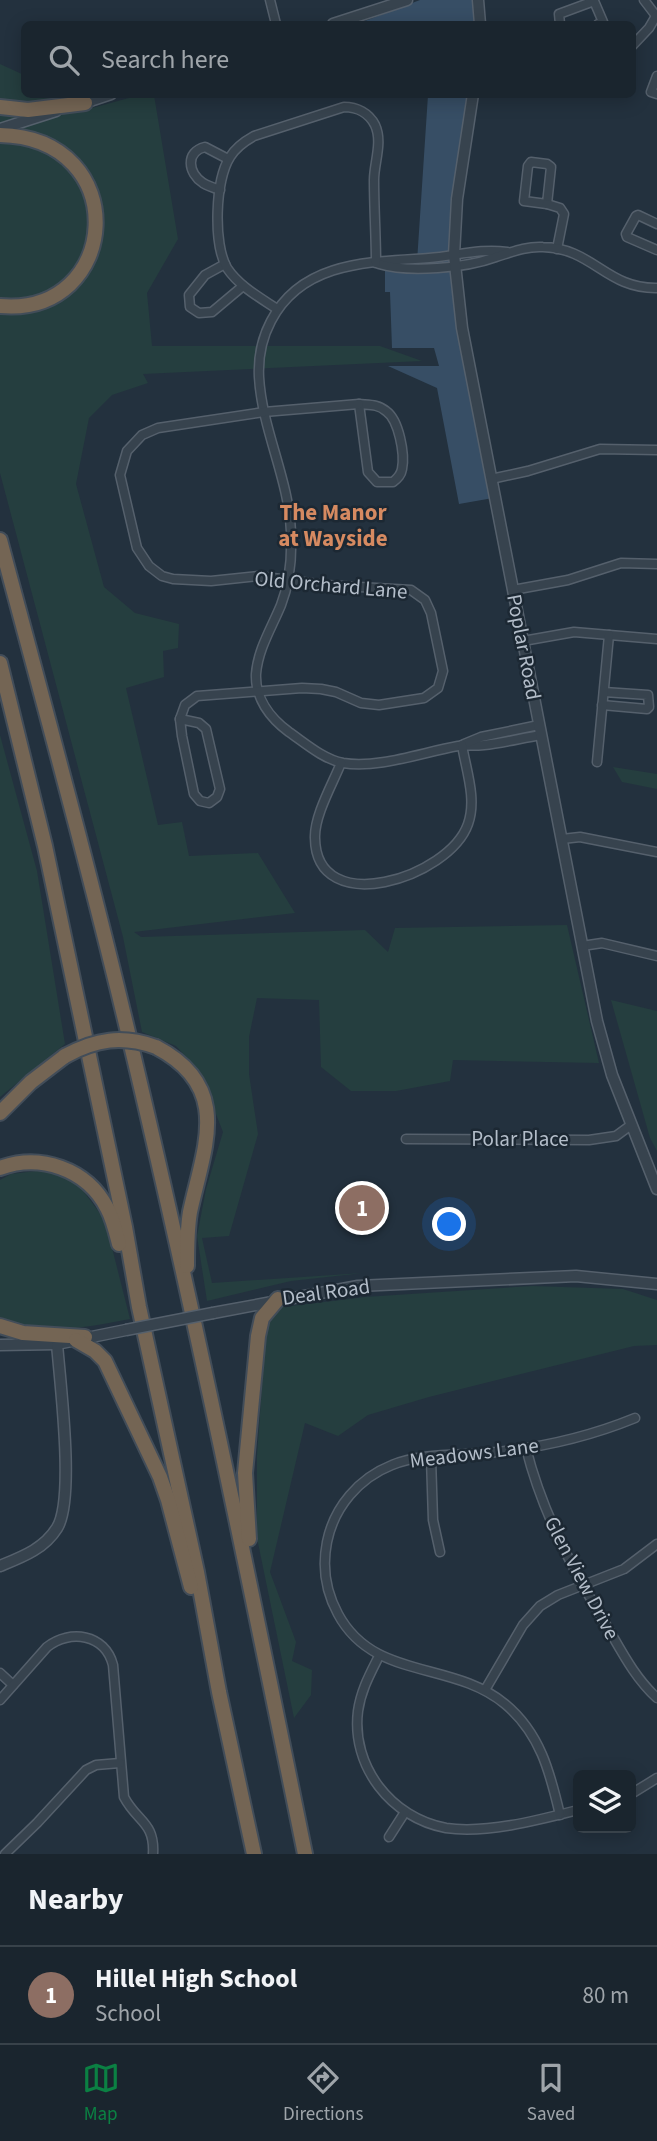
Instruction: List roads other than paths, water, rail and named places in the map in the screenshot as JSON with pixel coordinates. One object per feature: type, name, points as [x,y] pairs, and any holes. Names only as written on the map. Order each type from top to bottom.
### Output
[{"type":"highway","points":[[0,107],[28,110],[85,103]]},
{"type":"highway","points":[[0,135],[38,141],[51,146],[69,159],[86,180],[95,206],[96,228],[87,261],[80,273],[65,288],[36,303],[18,307],[0,306]]},
{"type":"highway","points":[[0,540],[105,939],[189,1295],[305,1854]]},
{"type":"highway","points":[[0,663],[45,846],[254,1854]]},
{"type":"highway","points":[[0,1113],[31,1082],[65,1056],[104,1040],[138,1040],[176,1059],[191,1075],[201,1092],[208,1114],[207,1142],[187,1233],[189,1295]]},
{"type":"highway","points":[[0,1168],[22,1162],[43,1163],[71,1171],[89,1184],[103,1201],[111,1217],[139,1307]]},
{"type":"highway","points":[[250,1586],[245,1493],[249,1415],[260,1323],[278,1299]]},
{"type":"highway","points":[[0,1326],[23,1333],[83,1338],[109,1367],[160,1477],[219,1692]]},
{"type":"street","points":[[270,0],[275,21]]},
{"type":"street","points":[[341,21],[381,5],[407,0]]},
{"type":"street","points":[[478,0],[480,21]]},
{"type":"street","points":[[636,42],[657,17],[644,0]]},
{"type":"street","points":[[560,21],[559,14],[594,1],[601,21]]},
{"type":"street","points":[[657,76],[652,92],[657,94]]},
{"type":"street","points":[[0,129],[99,98]]},
{"type":"street","name":"Poplar Road","points":[[472,98],[457,199],[454,260],[462,328],[601,1037],[631,1125],[657,1189]]},
{"type":"street","points":[[277,309],[243,286],[225,264],[218,239],[222,178],[228,159],[244,141],[266,131],[344,107],[357,108],[366,114],[375,124],[378,141],[374,178],[376,263]]},
{"type":"street","points":[[220,190],[205,185],[196,177],[191,167],[191,157],[197,149],[205,147],[228,159]]},
{"type":"street","points":[[547,204],[551,167],[531,162],[528,166],[524,201],[560,208],[564,214],[557,249]]},
{"type":"street","points":[[657,224],[636,216],[626,233],[627,237],[657,250]]},
{"type":"street","points":[[540,730],[483,746],[462,745],[368,764],[341,763],[318,752],[278,723],[264,705],[256,679],[258,659],[282,603],[291,557],[290,525],[259,379],[259,356],[265,333],[277,309],[295,290],[318,275],[341,267],[376,263],[393,268],[496,257],[508,252],[539,247],[569,251],[586,258],[625,284],[657,288]]},
{"type":"street","points":[[225,264],[205,275],[197,284],[189,295],[190,307],[199,313],[212,312],[243,286]]},
{"type":"street","name":"Old Orchard Lane","points":[[180,719],[185,705],[197,696],[321,689],[337,692],[361,704],[379,705],[428,696],[438,688],[443,677],[431,613],[418,593],[404,588],[325,585],[258,576],[211,581],[180,580],[162,576],[145,562],[137,548],[121,484],[121,467],[134,441],[148,431],[264,412],[359,404],[375,405],[383,408],[397,426],[403,467],[400,476],[393,482],[376,482],[368,472],[359,404]]},
{"type":"street","points":[[491,479],[528,471],[600,449],[657,450]]},
{"type":"street","points":[[513,590],[568,580],[621,563],[657,564]]},
{"type":"street","points":[[523,641],[574,632],[657,639]]},
{"type":"street","points":[[597,762],[609,635]]},
{"type":"street","points":[[602,705],[649,707],[648,695],[604,692]]},
{"type":"street","points":[[180,719],[199,723],[208,733],[220,789],[217,797],[209,803],[200,802],[194,794],[180,719]]},
{"type":"street","points":[[341,763],[316,827],[316,850],[324,866],[337,878],[363,884],[378,883],[409,876],[427,867],[448,853],[462,837],[469,822],[471,805],[462,745]]},
{"type":"street","points":[[562,839],[580,837],[657,852]]},
{"type":"street","points":[[582,946],[601,943],[657,956]]},
{"type":"street","name":"Polar Place","points":[[406,1139],[589,1140],[616,1136],[631,1125]]},
{"type":"street","name":"Deal Road","points":[[0,1345],[57,1345],[278,1299],[358,1286],[527,1277],[598,1278],[657,1284]]},
{"type":"street","points":[[0,1566],[33,1552],[47,1541],[59,1525],[65,1508],[65,1459],[57,1345]]},
{"type":"street","name":"Meadows Lane","points":[[560,1815],[549,1769],[537,1742],[514,1712],[485,1690],[465,1680],[398,1664],[379,1656],[352,1634],[333,1606],[325,1571],[327,1541],[340,1508],[363,1481],[394,1464],[418,1458],[526,1448],[575,1438],[635,1418]]},
{"type":"street","name":"Glen View Drive","points":[[526,1448],[547,1511],[583,1585],[632,1670],[657,1698]]},
{"type":"street","points":[[431,1458],[433,1520],[440,1552]]},
{"type":"street","points":[[485,1690],[531,1614],[544,1603],[624,1569],[657,1544]]},
{"type":"street","points":[[0,1700],[47,1647],[56,1641],[79,1636],[99,1642],[108,1652],[113,1665],[124,1797],[149,1828],[154,1841],[153,1854]]},
{"type":"street","points":[[379,1656],[360,1700],[359,1741],[374,1780],[387,1797],[405,1812],[433,1825],[458,1829],[514,1824],[573,1811]]},
{"type":"street","points":[[0,1673],[13,1685]]},
{"type":"street","points":[[5,1854],[86,1770],[96,1765],[120,1763]]},
{"type":"street","points":[[636,1791],[657,1778]]},
{"type":"street","points":[[389,1838],[405,1812]]},
{"type":"water","points":[[420,0],[477,0],[480,21],[365,21]]},
{"type":"water","points":[[428,98],[475,98],[456,255],[493,498],[459,504],[437,388],[388,366],[439,366],[434,348],[392,348],[390,292],[385,292],[385,264],[417,262]]},
{"type":"place","name":"Hillel High School","points":[[362,1208]]},
{"type":"district","name":"The Manor at Wayside","points":[[333,525]]}]
